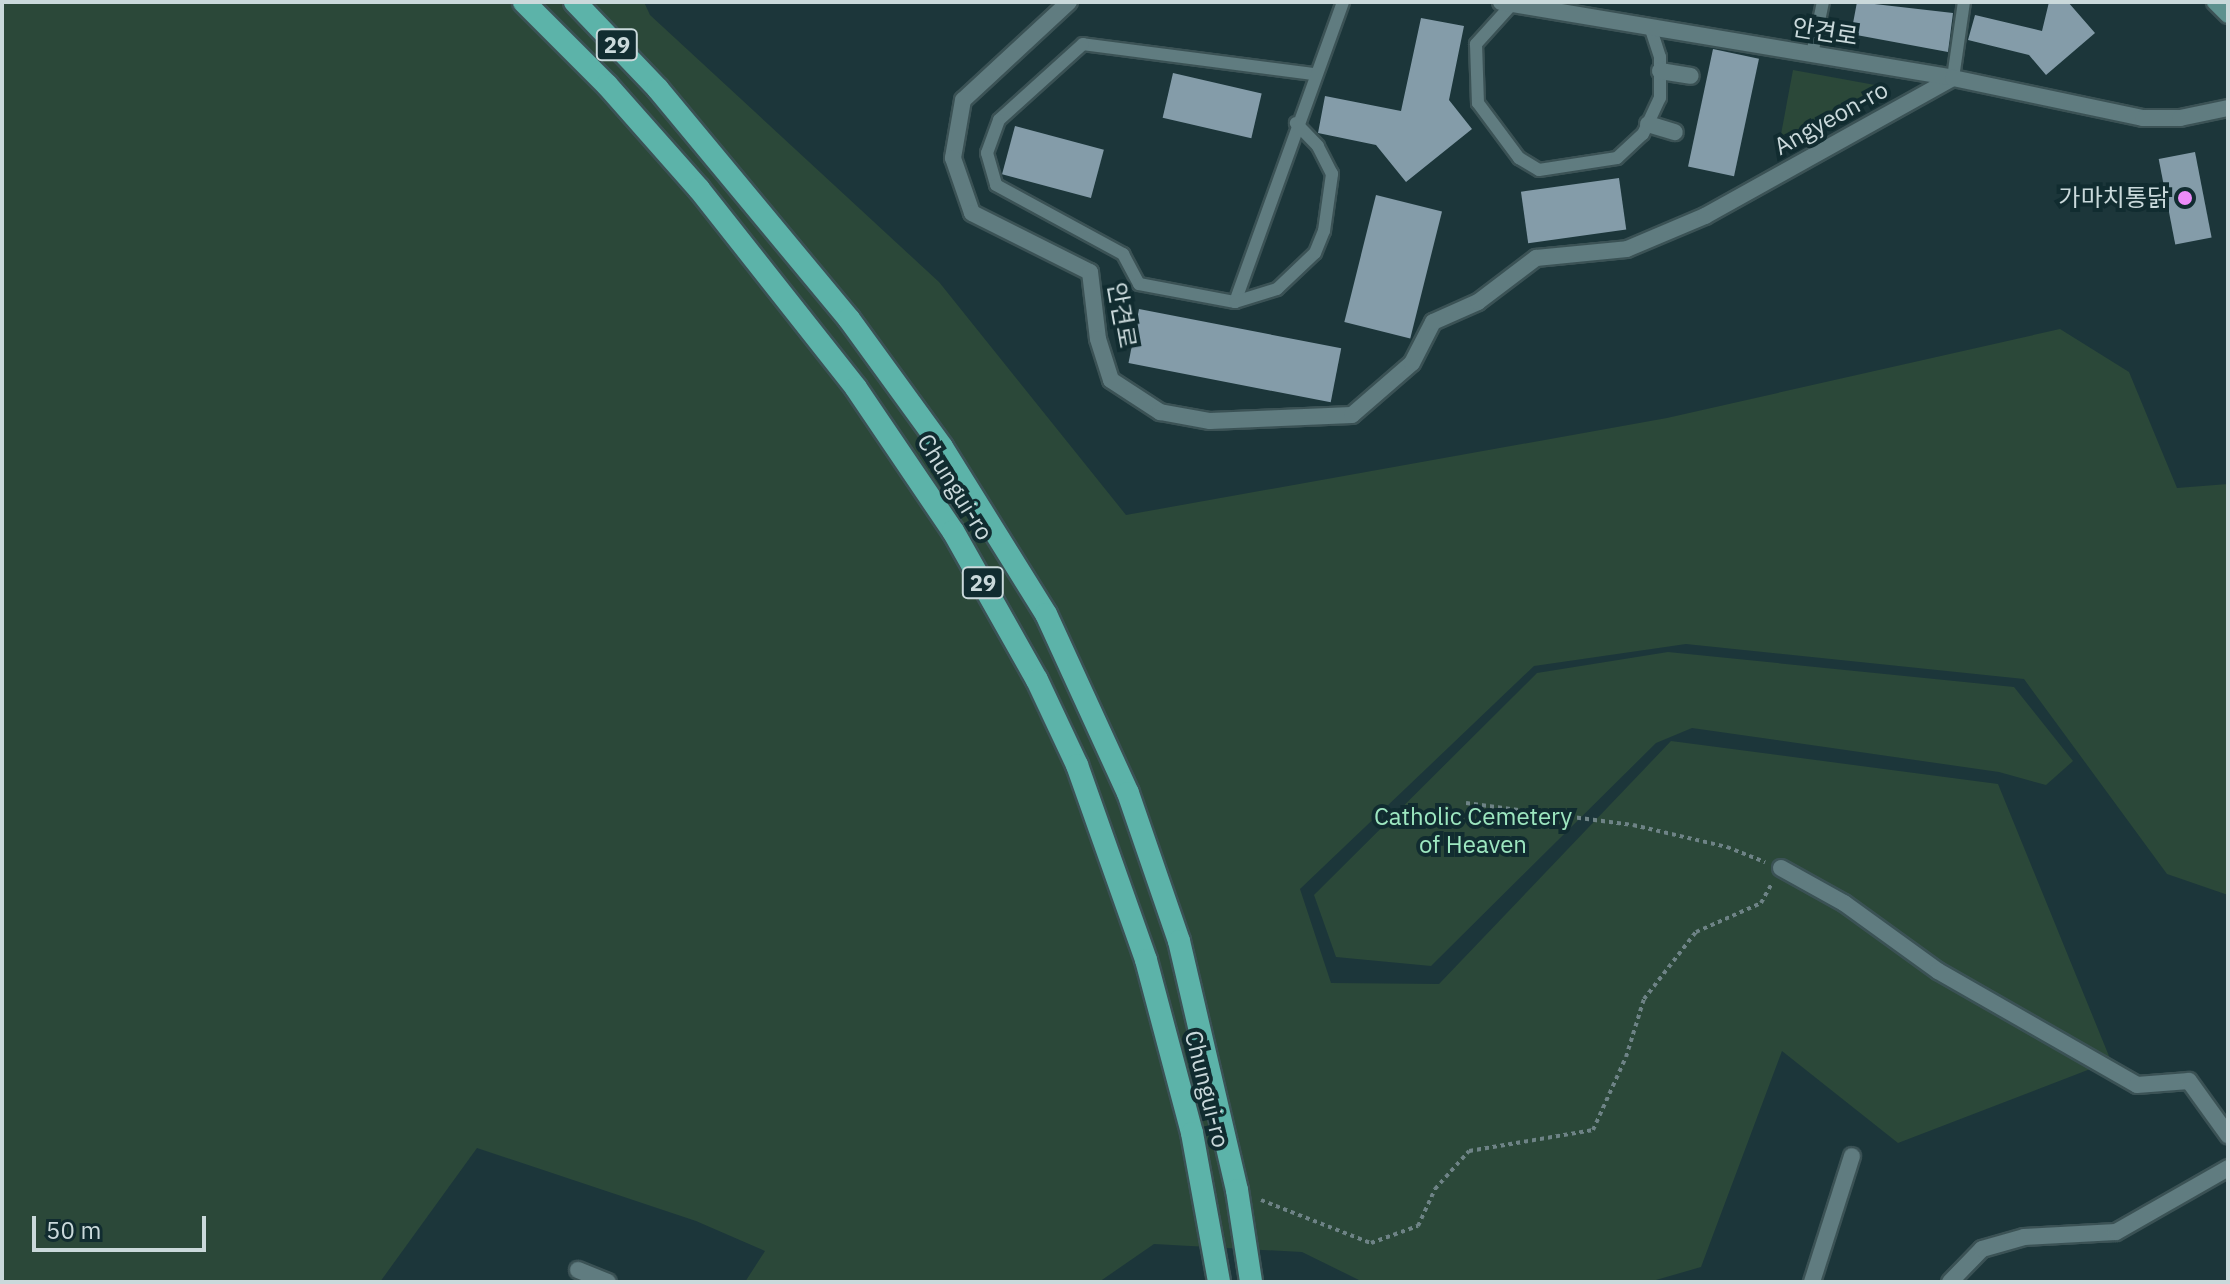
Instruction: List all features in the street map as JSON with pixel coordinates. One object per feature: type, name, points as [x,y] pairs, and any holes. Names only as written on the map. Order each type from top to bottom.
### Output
[{"type":"highway","name":"Chungui-ro","points":[[524,2],[607,85],[699,189],[856,388],[953,531],[1037,680],[1077,765],[1146,960],[1192,1133],[1219,1282]]},
{"type":"highway","name":"Chungui-ro","points":[[575,2],[658,89],[849,319],[942,447],[1046,614],[1102,728],[1153,860],[1195,999],[1237,1190],[1251,1282]]},
{"type":"main road","points":[[2215,2],[2228,15]]},
{"type":"street","name":"Angyeon-ro","points":[[1069,2],[963,100],[953,158],[972,213],[1090,272],[1098,339],[1111,380],[1160,412],[1210,421],[1352,415],[1412,363],[1433,322],[1478,302],[1536,258],[1627,249],[1705,216],[1953,78]]},
{"type":"street","name":"안견로","points":[[1509,3],[1953,78]]},
{"type":"street","points":[[1660,71],[1691,76]]},
{"type":"street","points":[[1953,78],[2156,120],[2228,108]]},
{"type":"street","points":[[1648,124],[1675,132]]},
{"type":"street","points":[[1781,868],[1844,903],[1938,971],[2137,1085],[2189,1081],[2228,1135]]},
{"type":"street","points":[[1812,1282],[1852,1156]]},
{"type":"street","points":[[1950,1282],[1982,1249],[2024,1237],[2116,1232],[2228,1168]]},
{"type":"street","points":[[578,1270],[608,1282]]},
{"type":"lane","points":[[1235,302],[1313,74],[1343,2]]},
{"type":"lane","points":[[1812,54],[1823,2]]},
{"type":"lane","points":[[1953,78],[1964,2]]},
{"type":"lane","points":[[1509,3],[1476,44],[1478,103],[1519,158],[1539,170],[1617,158],[1648,124],[1660,98],[1660,71],[1650,27]]},
{"type":"lane","name":"안견로","points":[[1235,302],[1139,284],[1123,254],[996,185],[987,153],[999,120],[1083,44],[1313,74]]},
{"type":"lane","points":[[1235,302],[1277,289],[1315,253],[1324,231],[1332,174],[1318,146],[1296,123]]},
{"type":"path","points":[[1237,1190],[1371,1243],[1418,1226],[1435,1189],[1469,1151],[1593,1130],[1626,1057],[1644,999],[1696,932],[1761,903],[1781,868],[1727,847],[1633,825],[1466,803]]},
{"type":"green space","points":[[2,2],[644,2],[650,15],[939,282],[1126,515],[1667,418],[2060,329],[2129,372],[2177,488],[2228,484],[2228,895],[2167,874],[2024,679],[1686,644],[1534,666],[1300,889],[1331,983],[1439,984],[1671,741],[1998,784],[2111,1061],[1898,1143],[1782,1051],[1701,1267],[1649,1282],[1363,1282],[1302,1252],[1154,1244],[1099,1282],[745,1282],[765,1251],[696,1221],[477,1148],[380,1282],[2,1282]]},
{"type":"green space","points":[[1793,70],[1886,87],[1779,145]]},
{"type":"green space","name":"Catholic Cemetery of Heaven","points":[[1668,652],[2014,687],[2073,761],[2046,785],[1999,772],[1692,728],[1656,743],[1431,966],[1336,957],[1314,895],[1537,673]]},
{"type":"building","points":[[1857,2],[1953,13],[1948,52],[1851,34]]},
{"type":"building","points":[[2049,2],[2068,2],[2095,33],[2046,75],[2029,55],[1968,40],[1975,15],[2042,31]]},
{"type":"building","points":[[1421,18],[1464,26],[1449,100],[1472,129],[1406,182],[1376,145],[1318,133],[1325,96],[1401,111]]},
{"type":"building","points":[[1713,49],[1759,59],[1734,176],[1688,166]]},
{"type":"building","points":[[1173,73],[1262,93],[1251,138],[1163,118]]},
{"type":"building","points":[[1015,126],[1104,150],[1091,198],[1002,174]]},
{"type":"building","name":"가마치통닭","points":[[2195,152],[2212,237],[2175,244],[2159,159]]},
{"type":"building","points":[[1619,178],[1626,229],[1528,243],[1521,192]]},
{"type":"building","points":[[1376,195],[1442,211],[1410,339],[1344,322]]},
{"type":"building","points":[[1139,309],[1341,348],[1331,402],[1129,363]]},
{"type":"place","name":"가마치통닭","points":[[2185,198]]}]
